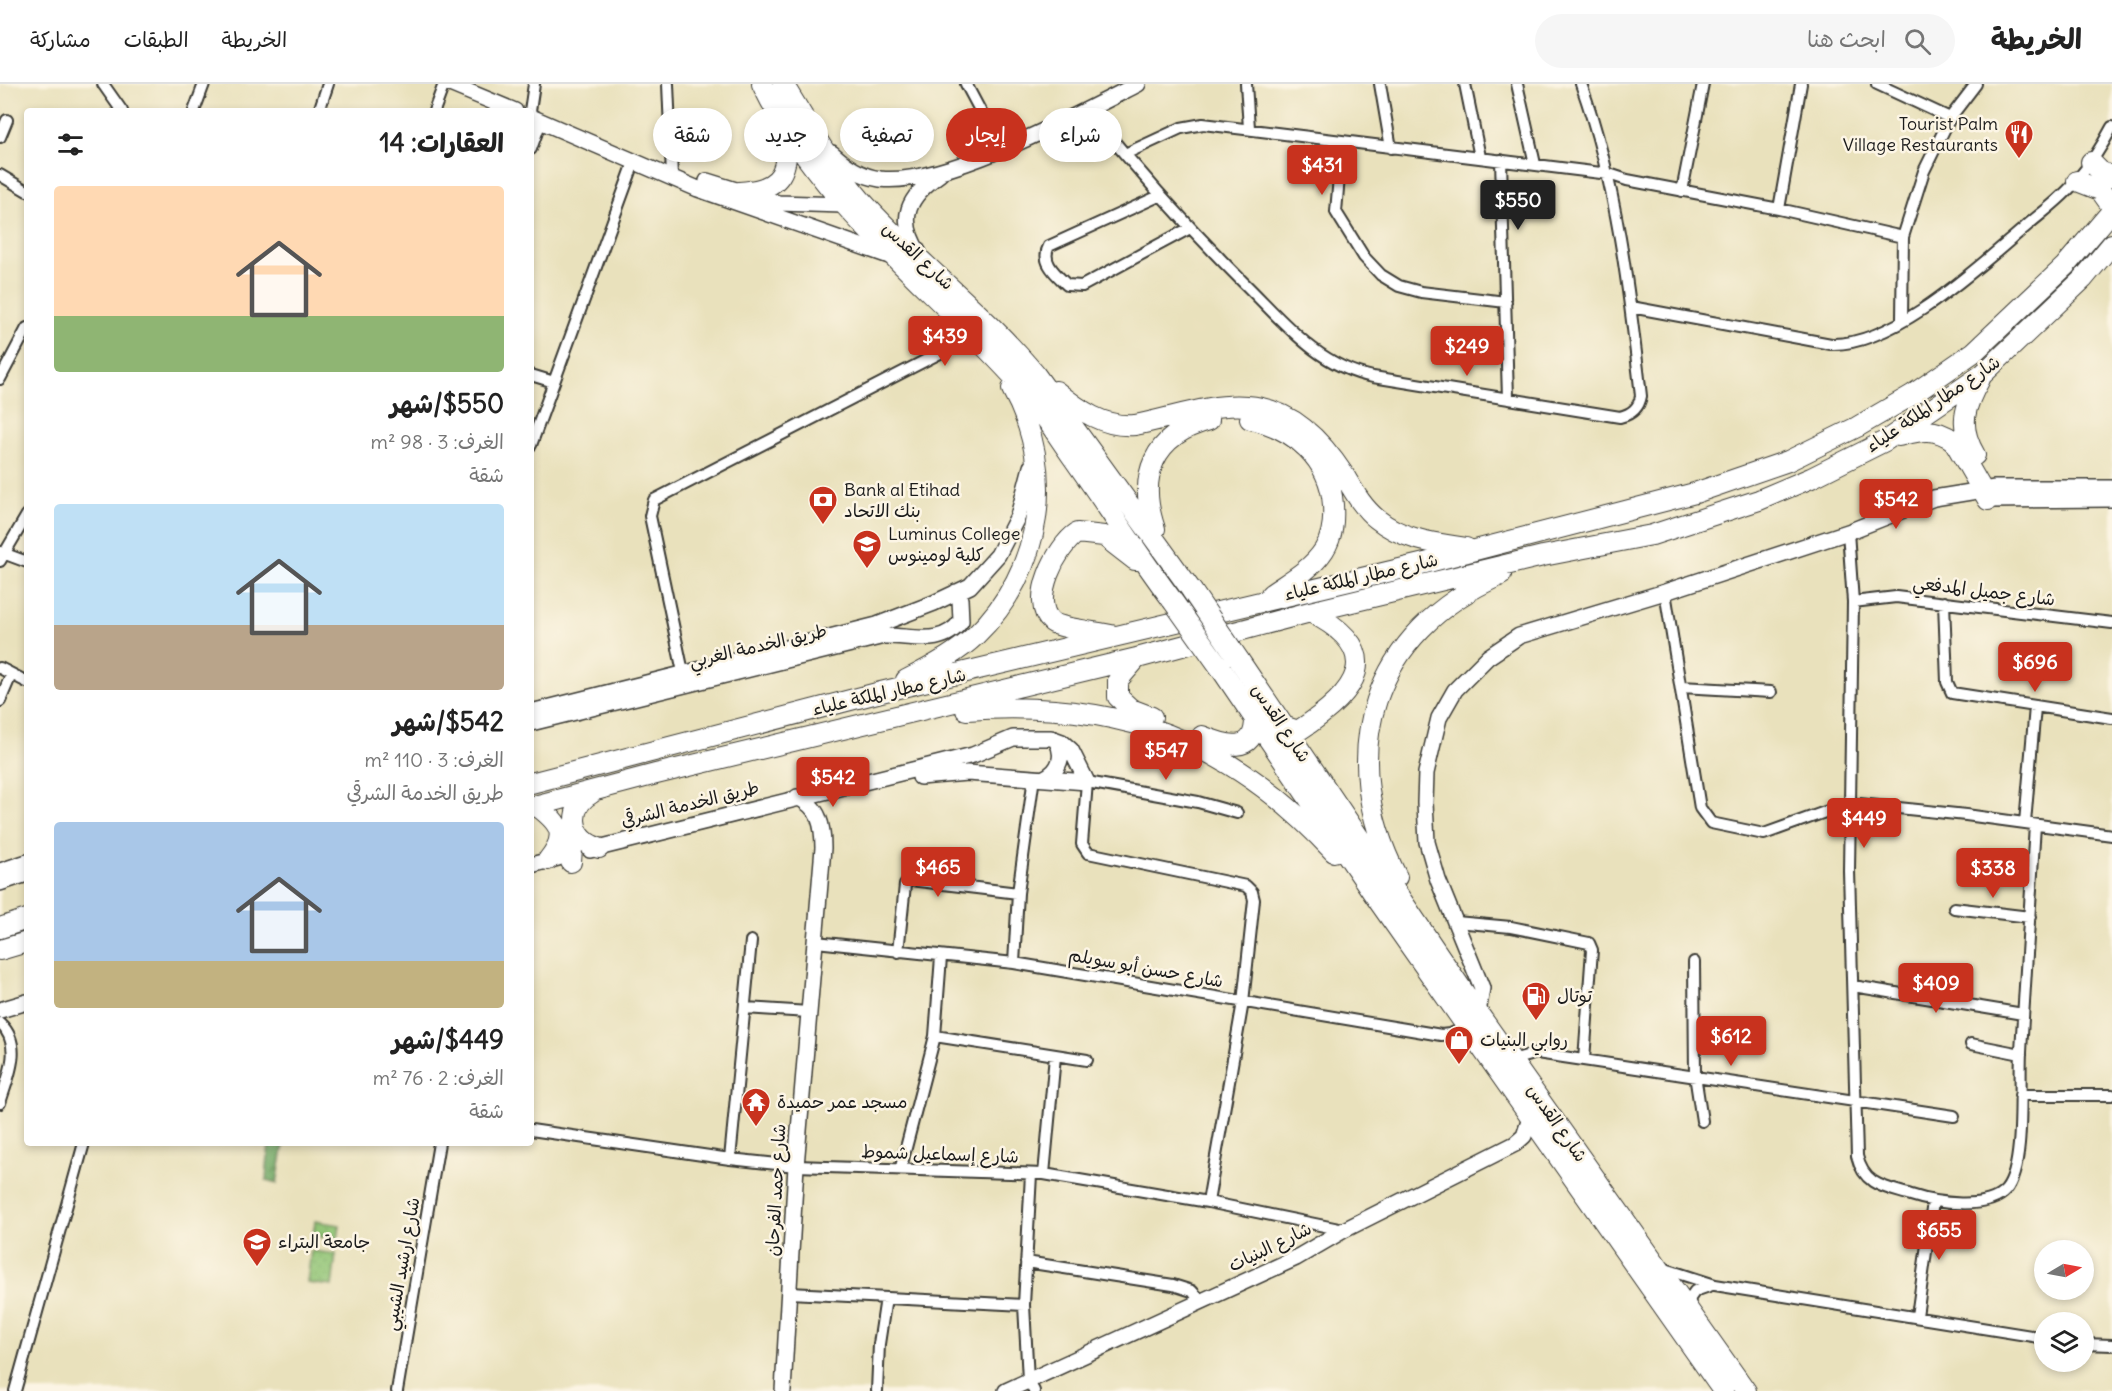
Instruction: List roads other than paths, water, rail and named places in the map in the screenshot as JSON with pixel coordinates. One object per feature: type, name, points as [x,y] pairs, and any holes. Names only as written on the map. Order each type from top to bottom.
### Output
[{"type":"highway","name":"شارع القدس","points":[[762,84],[775,108]]},
{"type":"highway","name":"شارع القدس","points":[[783,84],[798,108]]},
{"type":"highway","name":"شارع القدس","points":[[828,159],[851,201],[984,318],[1035,374],[1161,545],[1426,937],[1531,1115],[1723,1391]]},
{"type":"highway","points":[[739,192],[764,189],[779,179],[787,162]]},
{"type":"highway","name":"شارع القدس","points":[[816,162],[851,201],[892,257],[975,335],[1032,399],[1366,881],[1473,1020],[1512,1060],[1746,1391]]},
{"type":"highway","points":[[2091,162],[2112,177]]},
{"type":"highway","points":[[2077,182],[2100,190],[2112,209]]},
{"type":"highway","name":"شارع مطار الملكة علياء","points":[[534,782],[881,692],[1425,563],[1472,549],[1695,494],[1788,461],[1857,427],[1912,395],[1981,346],[2065,266],[2112,209]]},
{"type":"highway","name":"شارع مطار الملكة علياء","points":[[534,807],[1543,555],[1652,535],[1727,510],[1811,478],[1885,441],[1983,374],[2083,279],[2112,244]]},
{"type":"highway","points":[[881,692],[924,671],[958,649],[990,621],[1005,601],[1026,558],[1038,513],[1039,471],[1034,442],[1023,408],[994,355]]},
{"type":"highway","points":[[1035,374],[1090,415],[1120,425],[1135,425],[1227,406],[1249,406],[1285,416],[1303,426],[1321,442],[1360,500],[1375,518],[1421,542],[1472,549]]},
{"type":"highway","points":[[1983,374],[1968,399],[1963,421],[1992,494]]},
{"type":"highway","points":[[1161,545],[1150,514],[1147,483],[1154,459],[1174,434],[1196,423],[1229,417],[1253,419],[1288,433],[1315,455],[1329,479],[1333,527],[1329,541],[1316,561],[1263,600]]},
{"type":"highway","points":[[1885,441],[1926,430],[1946,435],[1960,448],[1992,494]]},
{"type":"highway","points":[[1118,636],[1091,629],[1066,627],[1051,621],[1043,608],[1047,578],[1061,548],[1077,533],[1104,536],[1136,561],[1145,562]]},
{"type":"highway","points":[[1426,937],[1388,859],[1372,814],[1366,778],[1366,752],[1375,705],[1392,664],[1414,633],[1456,598],[1543,555]]},
{"type":"highway","points":[[1283,726],[1298,730],[1326,712],[1344,694],[1358,665],[1353,647],[1343,632],[1334,624],[1310,612]]},
{"type":"highway","points":[[1137,658],[1118,680],[1116,688],[1118,697],[1131,709],[1232,746],[1240,745],[1252,735],[1255,719]]},
{"type":"highway","points":[[885,718],[1011,707],[1061,709],[1107,716],[1163,731],[1216,755],[1261,783],[1305,820],[1366,881]]},
{"type":"highway","points":[[571,859],[575,811],[580,801],[596,791]]},
{"type":"highway","points":[[534,807],[554,818],[560,832],[558,847],[540,862]]},
{"type":"highway","points":[[574,824],[583,839],[599,848]]},
{"type":"highway","points":[[0,928],[24,920]]},
{"type":"highway","points":[[0,950],[24,943]]},
{"type":"street","points":[[104,84],[120,108]]},
{"type":"street","points":[[195,108],[204,84]]},
{"type":"street","points":[[320,108],[328,84]]},
{"type":"street","points":[[436,108],[444,84]]},
{"type":"street","points":[[450,84],[508,108]]},
{"type":"street","points":[[534,84],[534,117],[674,178],[892,257]]},
{"type":"street","points":[[668,84],[674,178]]},
{"type":"street","points":[[966,84],[979,108]]},
{"type":"street","points":[[1092,108],[1138,84]]},
{"type":"street","points":[[1246,84],[1249,128]]},
{"type":"street","points":[[1380,84],[1391,148]]},
{"type":"street","points":[[1465,84],[1480,157]]},
{"type":"street","points":[[1517,84],[1535,164]]},
{"type":"street","points":[[1122,150],[1190,228],[1305,344],[1332,362],[1355,374],[1613,417],[1626,416],[1640,404],[1641,396],[1631,308],[1609,174],[1581,84]]},
{"type":"street","points":[[1682,191],[1703,84]]},
{"type":"street","points":[[1779,209],[1801,84]]},
{"type":"street","points":[[1877,84],[1950,118]]},
{"type":"street","points":[[1902,320],[1904,237],[1924,171],[1950,118],[1976,84]]},
{"type":"street","points":[[0,138],[7,120]]},
{"type":"street","points":[[1125,154],[1192,124],[1249,128],[1391,148],[1609,174],[1627,180],[1779,209],[1904,237]]},
{"type":"street","points":[[1631,308],[1831,344],[1853,342],[1875,336],[1959,283],[2077,182],[2112,127]]},
{"type":"street","points":[[1342,141],[1336,212],[1364,257],[1381,275],[1398,286],[1421,292],[1506,302]]},
{"type":"street","points":[[828,149],[851,169],[874,177],[908,178],[947,169],[965,162]]},
{"type":"street","points":[[534,437],[635,160]]},
{"type":"street","points":[[1501,160],[1508,398]]},
{"type":"street","points":[[927,266],[909,235],[909,208],[918,191],[947,169]]},
{"type":"street","points":[[0,174],[24,189]]},
{"type":"street","points":[[674,178],[703,180],[778,203],[851,201]]},
{"type":"street","points":[[1159,195],[1049,246],[1046,254],[1049,266],[1067,285],[1082,286],[1190,228]]},
{"type":"street","points":[[0,379],[24,334]]},
{"type":"street","points":[[683,672],[650,516],[654,500],[975,335]]},
{"type":"street","points":[[534,376],[554,382]]},
{"type":"street","name":"طريق الخدمة الغربي","points":[[534,722],[811,648],[900,618],[970,586],[998,555],[1010,534],[1029,483],[1034,442]]},
{"type":"street","points":[[1473,1020],[1482,988],[1438,880],[1427,842],[1426,773],[1439,717],[1455,690],[1488,657],[1518,636],[1665,592],[1848,532],[1934,498],[2112,488]]},
{"type":"street","points":[[1992,494],[2112,499]]},
{"type":"street","points":[[24,520],[2,556],[24,561]]},
{"type":"street","points":[[1848,532],[1852,602],[1849,871],[1857,1156],[1865,1176],[1874,1183],[1933,1202],[1986,1202],[1996,1199],[2005,1191],[2014,1173],[2030,917],[2030,824],[2035,707]]},
{"type":"street","name":"طريق الخدمة الغربي","points":[[534,711],[683,672],[884,636],[918,640],[947,633],[961,621],[960,599],[956,592]]},
{"type":"street","points":[[1665,592],[1700,808],[1711,823],[1755,834],[1764,834],[1850,803],[2112,835]]},
{"type":"street","name":"شارع جميل المدفعي","points":[[1852,602],[1896,597],[2112,623]]},
{"type":"street","points":[[1944,602],[1947,682],[1952,693],[2112,718]]},
{"type":"street","points":[[0,669],[24,681]]},
{"type":"street","points":[[0,701],[12,675]]},
{"type":"street","points":[[1681,687],[1771,692]]},
{"type":"street","name":"طريق الخدمة الشرقي","points":[[540,862],[571,859],[803,803],[980,753],[998,743],[1022,737],[1056,740]]},
{"type":"street","points":[[1014,963],[1018,893],[1039,778],[1059,765],[1061,752],[1056,740]]},
{"type":"street","points":[[1056,740],[1071,750],[1087,782],[1082,844],[1088,854],[1249,888],[1254,900],[1243,1002],[1208,1202]]},
{"type":"street","points":[[998,743],[995,760],[1004,774]]},
{"type":"street","name":"طريق الخدمة الشرقي","points":[[534,872],[599,848],[943,773],[1004,774],[1087,782]]},
{"type":"street","points":[[1087,782],[1198,802],[1237,813]]},
{"type":"street","name":"شارع حمد الفرحان","points":[[783,1391],[796,1166],[824,848],[803,803]]},
{"type":"street","points":[[0,871],[24,863]]},
{"type":"street","points":[[0,883],[24,875]]},
{"type":"street","points":[[898,952],[905,885],[910,880],[1018,893]]},
{"type":"street","points":[[1954,909],[2030,917]]},
{"type":"street","points":[[1456,922],[1511,927],[1589,944],[1592,950],[1584,1060]]},
{"type":"street","points":[[730,1159],[751,941]]},
{"type":"street","name":"شارع حسن أبو سويلم","points":[[816,942],[1014,963],[1441,1035],[1450,1035],[1473,1020]]},
{"type":"street","points":[[901,1167],[935,1036],[941,957]]},
{"type":"street","points":[[1694,962],[1695,1075],[1702,1121]]},
{"type":"street","points":[[1853,986],[2023,1014]]},
{"type":"street","points":[[0,1000],[24,992]]},
{"type":"street","points":[[0,1010],[24,1003]]},
{"type":"street","points":[[745,1008],[809,1012]]},
{"type":"street","points":[[0,1023],[10,1037],[14,1055],[0,1103]]},
{"type":"street","points":[[935,1036],[1087,1060]]},
{"type":"street","points":[[1971,1044],[2020,1054]]},
{"type":"street","points":[[1512,1060],[1537,1053],[1695,1075],[1954,1116]]},
{"type":"street","points":[[1044,1174],[1055,1056]]},
{"type":"street","points":[[2020,1095],[2112,1095]]},
{"type":"street","name":"شارع البنيات","points":[[1006,1391],[1031,1386],[1202,1301],[1296,1258],[1344,1230],[1520,1140],[1531,1115]]},
{"type":"street","name":"شارع إسماعيل شموط","points":[[534,1130],[730,1159],[796,1166],[901,1167],[1044,1174],[1208,1202],[1344,1230]]},
{"type":"street","points":[[15,1391],[83,1146]]},
{"type":"street","name":"شارع ارشيد الشيبي","points":[[397,1391],[438,1146]]},
{"type":"street","points":[[1465,1169],[1473,1183]]},
{"type":"street","points":[[1031,1174],[1024,1305],[1031,1386]]},
{"type":"street","points":[[1917,1316],[1933,1202]]},
{"type":"street","points":[[1026,1262],[1173,1285],[1192,1291],[1202,1301]]},
{"type":"street","points":[[1659,1266],[1692,1280],[1715,1285],[2034,1336]]},
{"type":"street","points":[[1689,1310],[1690,1298],[1695,1291],[1715,1285]]},
{"type":"street","points":[[790,1293],[1024,1305]]},
{"type":"street","points":[[877,1391],[879,1344],[886,1298]]},
{"type":"street","points":[[2094,1344],[2112,1345]]},
{"type":"place","name":"Tourist Palm Village Restaurants","points":[[2019,160]]},
{"type":"place","name":"Bank al Etihad بنك الاتحاد","points":[[823,526]]},
{"type":"place","name":"Luminus College كلية لومينوس","points":[[867,570]]},
{"type":"place","name":"توتال","points":[[1536,1022]]},
{"type":"place","name":"روابي البنيات","points":[[1459,1066]]},
{"type":"place","name":"مسجد عمر حميدة","points":[[756,1128]]},
{"type":"place","name":"جامعة البتراء","points":[[257,1268]]}]
